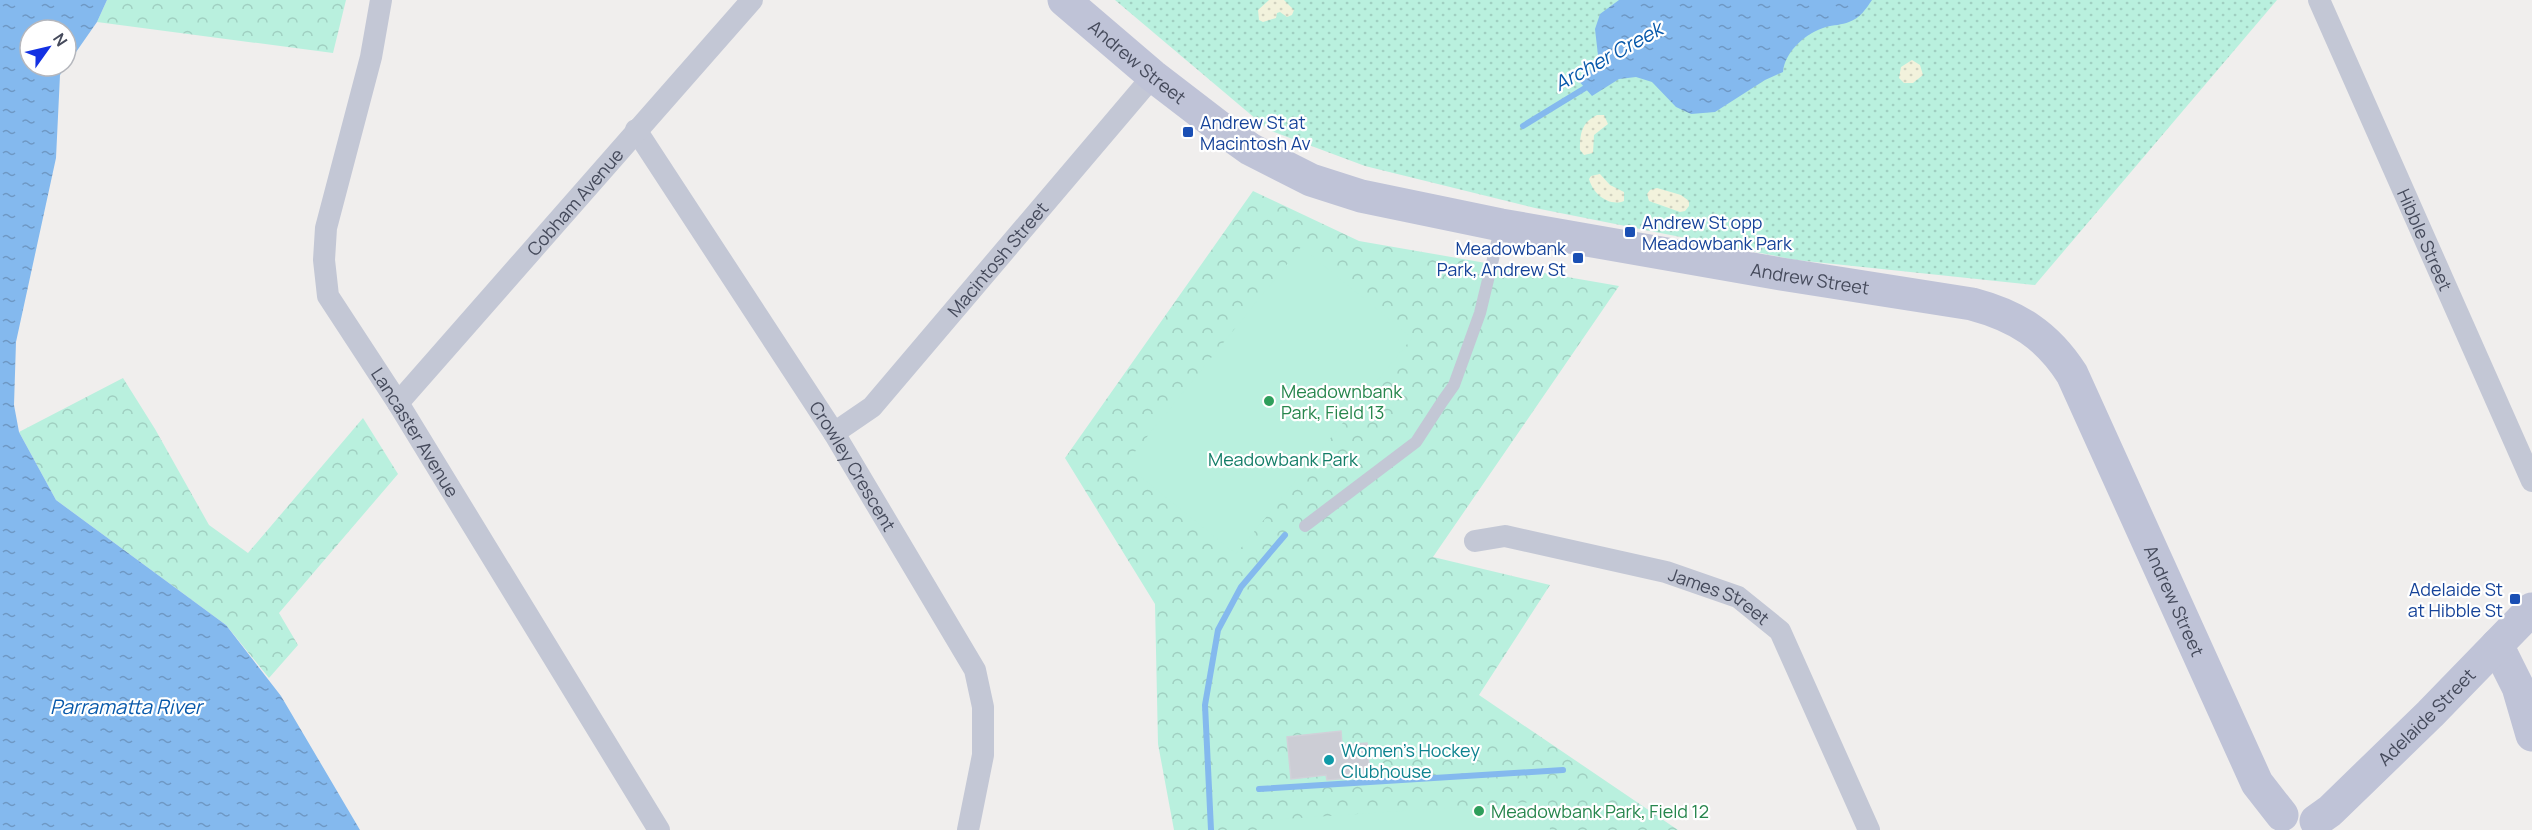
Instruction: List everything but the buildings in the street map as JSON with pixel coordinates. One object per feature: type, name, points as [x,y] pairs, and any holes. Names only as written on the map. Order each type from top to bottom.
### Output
[{"type":"main road","name":"Andrew Street","points":[[1064,0],[1153,76],[1250,149],[1311,180],[1361,196],[1501,225],[1781,274],[1972,304],[1997,310],[2036,333],[2057,351],[2072,374],[2258,783],[2279,823]]},
{"type":"main road","name":"Adelaide Street","points":[[2317,825],[2532,609]]},
{"type":"main road","points":[[2498,645],[2518,687],[2532,735]]},
{"type":"main road","points":[[2279,823],[2288,811],[2300,809],[2313,816],[2317,825]]},
{"type":"street","name":"Lancaster Avenue","points":[[381,0],[371,57],[326,228],[324,260],[328,296],[398,403],[659,830]]},
{"type":"street","name":"Cobham Avenue","points":[[398,403],[752,0]]},
{"type":"street","name":"Hibble Street","points":[[2319,0],[2532,481]]},
{"type":"street","name":"Macintosh Street","points":[[834,433],[872,407],[1153,76]]},
{"type":"street","name":"Crowley Crescent","points":[[636,130],[834,433],[975,670],[983,707],[984,755],[968,830]]},
{"type":"street","name":"James Street","points":[[1474,542],[1505,536],[1665,572],[1738,597],[1780,631],[1869,830]]},
{"type":"lane","points":[[1305,526],[1416,442],[1454,385],[1480,313],[1501,225]]},
{"type":"green space","points":[[107,0],[346,0],[333,53],[97,22]]},
{"type":"green space","points":[[1115,0],[2277,0],[2035,285],[1796,260],[1535,208],[1365,166],[1269,130]]},
{"type":"green space","name":"Meadowbank Park","points":[[1253,191],[1359,241],[1619,286],[1433,557],[1550,585],[1479,695],[1678,830],[1174,830],[1158,744],[1155,604],[1065,458]]},
{"type":"green space","name":"Meadownbank Park, Field 13","points":[[1301,247],[1412,338],[1236,554],[1125,464]]},
{"type":"green space","points":[[123,378],[155,429],[209,525],[248,553],[363,418],[398,474],[279,613],[298,645],[269,678],[226,625],[56,500],[19,432]]},
{"type":"green space","name":"Meadowbank Park, Field 12","points":[[1548,801],[1550,830],[1270,830],[1270,820]]},
{"type":"sand","points":[[1269,0],[1284,0],[1294,10],[1292,15],[1287,17],[1280,12],[1277,13],[1276,18],[1263,22],[1259,20],[1258,10]]},
{"type":"sand","points":[[1912,60],[1920,65],[1923,75],[1913,83],[1904,83],[1899,78],[1901,67]]},
{"type":"sand","points":[[1597,115],[1604,115],[1608,124],[1594,135],[1593,153],[1584,155],[1580,150],[1582,130]]},
{"type":"sand","points":[[1600,174],[1610,185],[1624,192],[1624,201],[1607,201],[1594,190],[1589,179],[1591,176]]},
{"type":"sand","points":[[1657,188],[1681,195],[1689,201],[1689,206],[1685,211],[1680,212],[1649,201],[1647,194],[1650,190]]},
{"type":"water","name":"Parramatta River","points":[[0,0],[107,0],[97,22],[78,49],[78,18],[18,18],[18,78],[60,78],[56,158],[16,342],[14,405],[19,432],[56,500],[226,625],[281,696],[360,830],[0,830]]},
{"type":"water","points":[[1619,0],[1872,0],[1853,20],[1826,27],[1804,38],[1792,50],[1783,72],[1765,80],[1715,112],[1691,114],[1676,107],[1652,82],[1636,77],[1619,79],[1592,96],[1577,79],[1599,64],[1595,29],[1600,14]]},
{"type":"waterway","name":"Archer Creek","points":[[1523,126],[1590,85]]},
{"type":"waterway","name":"Archer Creek","points":[[1211,830],[1205,705],[1218,630],[1241,587],[1285,535]]},
{"type":"waterway","points":[[1259,789],[1563,770]]},
{"type":"place","name":"Andrew St at Macintosh Av","points":[[1188,132]]},
{"type":"place","name":"Andrew St opp Meadowbank Park","points":[[1630,232]]},
{"type":"place","name":"Meadowbank Park, Andrew St","points":[[1578,258]]},
{"type":"place","name":"Meadownbank Park, Field 13","points":[[1269,401]]},
{"type":"place","name":"Adelaide St at Hibble St","points":[[2515,599]]},
{"type":"place","name":"Women's Hockey Clubhouse","points":[[1329,760]]},
{"type":"place","name":"Meadowbank Park, Field 12","points":[[1479,811]]}]
